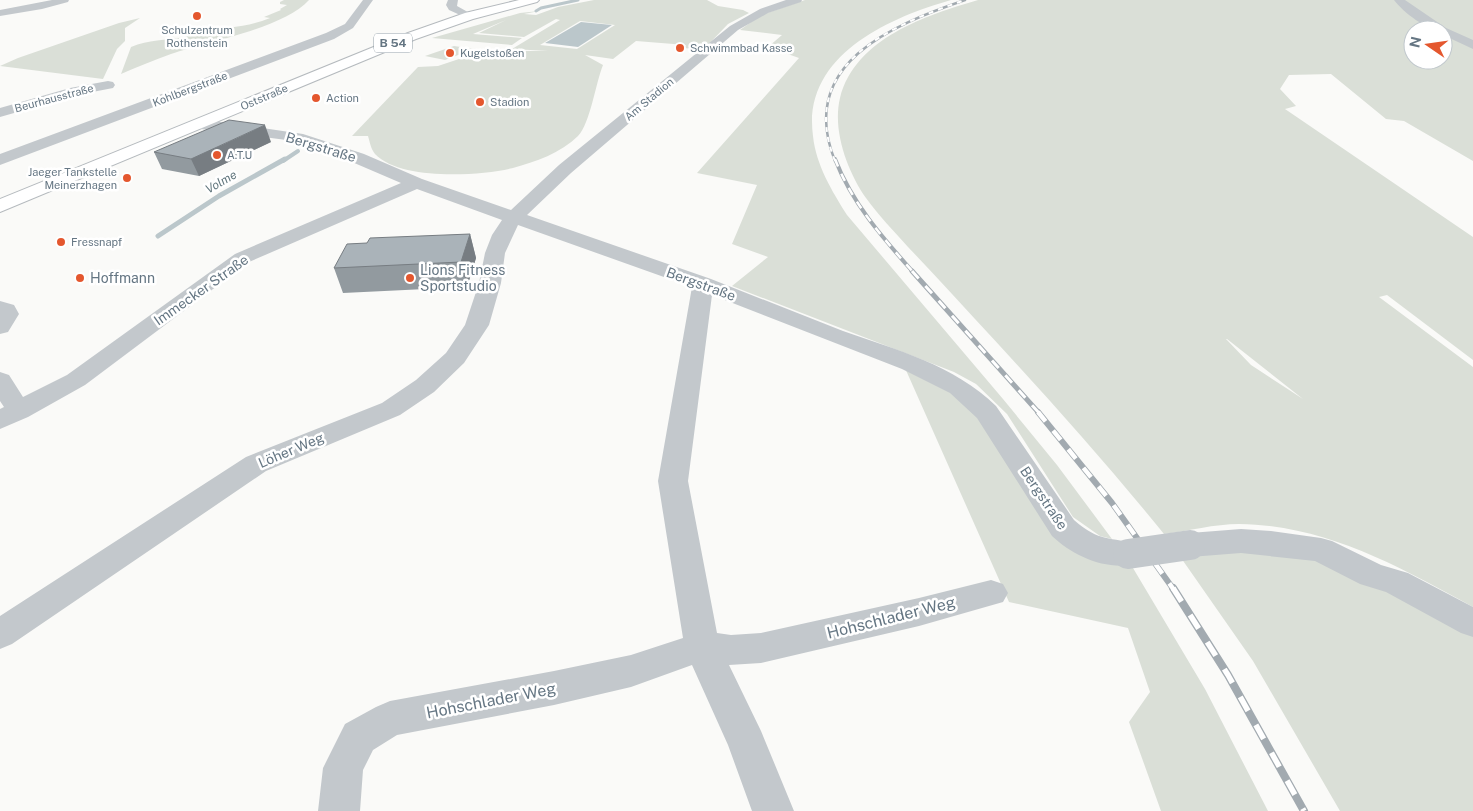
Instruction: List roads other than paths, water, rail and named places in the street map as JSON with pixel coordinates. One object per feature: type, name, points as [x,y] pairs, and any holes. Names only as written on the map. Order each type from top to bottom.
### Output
[{"type":"main road","name":"Oststraße","points":[[0,206],[359,57],[469,16],[533,0]]},
{"type":"street","points":[[0,13],[42,6],[64,0]]},
{"type":"street","name":"Kohlbergstraße","points":[[0,160],[330,36],[349,26],[368,0]]},
{"type":"street","points":[[454,0],[451,5],[453,8],[469,16]]},
{"type":"street","name":"Am Stadion","points":[[514,218],[565,169],[734,28],[764,11],[797,0]]},
{"type":"street","points":[[1399,0],[1406,7],[1426,20]]},
{"type":"street","points":[[1453,35],[1473,45]]},
{"type":"street","name":"Beurhausstraße","points":[[0,113],[76,91],[108,85]]},
{"type":"street","name":"Bergstraße","points":[[201,124],[297,137],[358,158],[416,183],[703,284],[826,330],[836,338],[857,342],[871,350],[955,383],[974,397],[987,412],[1063,528],[1072,537],[1096,550],[1128,554],[1190,545],[1241,541],[1321,550],[1372,575],[1396,582],[1473,623]]},
{"type":"street","name":"Immecker Straße","points":[[9,416],[76,380],[242,258],[416,183]]},
{"type":"street","name":"Löher Weg","points":[[0,634],[256,464],[391,410],[425,386],[456,358],[477,325],[490,283],[495,252],[502,235],[514,218]]},
{"type":"street","points":[[703,284],[673,481],[702,647],[747,744],[773,811]]},
{"type":"street","points":[[0,308],[6,310],[8,314],[0,327]]},
{"type":"street","points":[[0,380],[9,416]]},
{"type":"street","name":"Hohschlader Weg","points":[[339,811],[343,768],[359,737],[390,719],[554,688],[631,671],[702,647],[731,650],[761,648],[919,612],[991,593]]},
{"type":"waterway","name":"Volme","points":[[536,11],[541,8],[578,0]]},
{"type":"waterway","name":"Volme","points":[[283,161],[298,151]]},
{"type":"waterway","name":"Volme","points":[[158,236],[219,196],[285,159]]},
{"type":"railway","points":[[835,161],[826,127],[829,98],[840,74],[858,54],[882,36],[908,22],[965,0]]},
{"type":"railway","points":[[835,159],[859,205],[913,272]]},
{"type":"railway","points":[[912,271],[1039,413]]},
{"type":"railway","points":[[1038,412],[1112,503],[1174,590]]},
{"type":"railway","points":[[1173,588],[1228,675],[1304,811]]},
{"type":"place","name":"Schulzentrum Rothenstein","points":[[197,16]]},
{"type":"place","name":"Schwimmbad Kasse","points":[[680,48]]},
{"type":"place","name":"Kugelstoßen","points":[[450,53]]},
{"type":"place","name":"Action","points":[[316,98]]},
{"type":"place","name":"Stadion","points":[[480,102]]},
{"type":"place","name":"A.T.U","points":[[217,155]]},
{"type":"place","name":"Jaeger Tankstelle Meinerzhagen","points":[[127,178]]},
{"type":"place","name":"Fressnapf","points":[[61,242]]},
{"type":"place","name":"Hoffmann","points":[[80,278]]},
{"type":"place","name":"Lions Fitness Sportstudio","points":[[410,278]]}]
